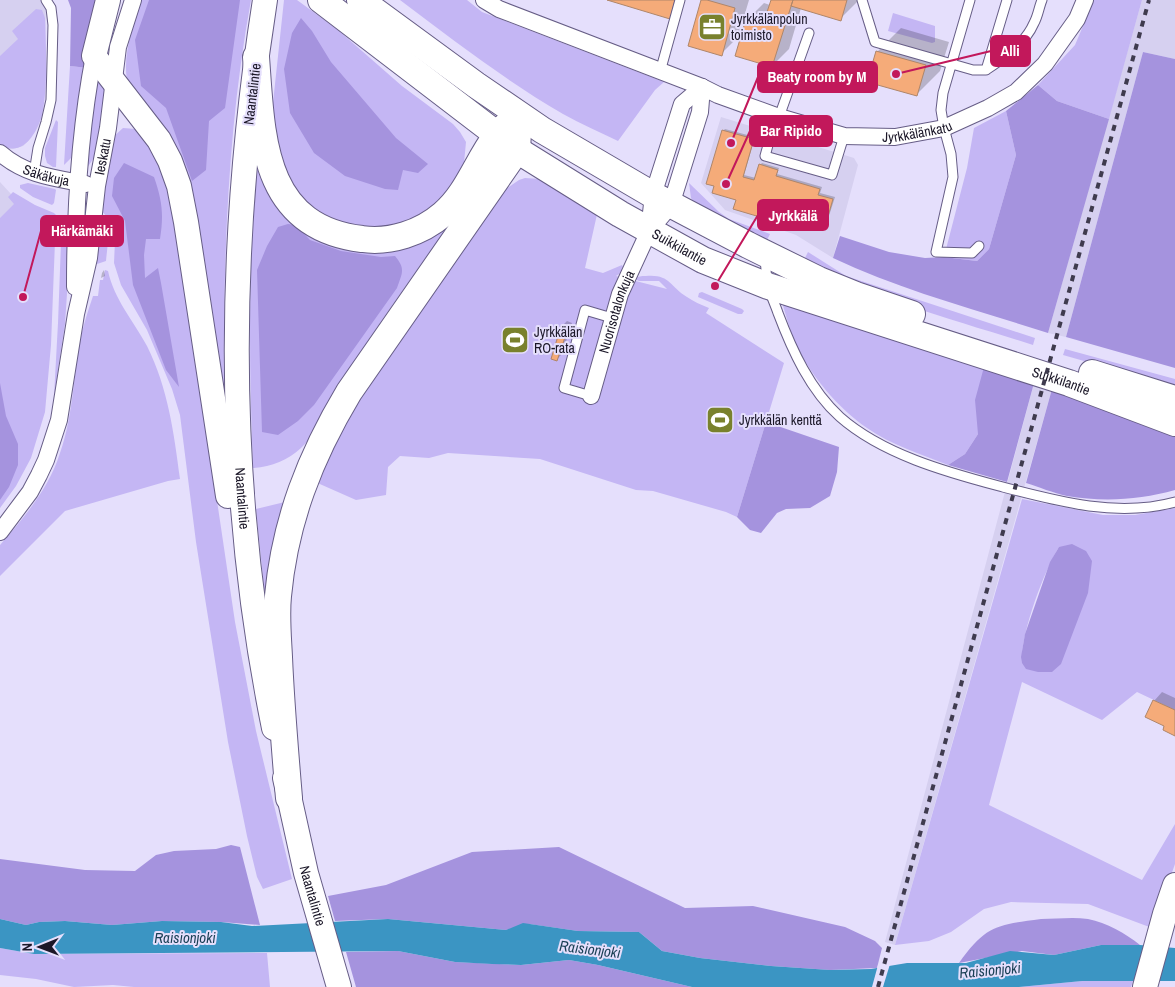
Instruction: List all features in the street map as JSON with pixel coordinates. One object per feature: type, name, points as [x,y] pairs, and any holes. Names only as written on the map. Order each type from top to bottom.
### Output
[{"type":"main road","name":"Ieskatu","points":[[94,56],[108,0]]},
{"type":"main road","name":"Naantalintie","points":[[265,0],[246,141],[240,216],[236,348],[240,475],[245,538],[264,676],[306,873],[339,987]]},
{"type":"main road","name":"Suikkilantie","points":[[360,0],[476,85],[542,130],[662,200],[819,280],[856,295],[1175,399]]},
{"type":"main road","name":"Suikkilantie","points":[[326,3],[507,143],[572,185],[703,260],[768,286],[1069,383],[1175,423]]},
{"type":"main road","points":[[94,56],[160,140],[179,186],[227,494],[257,632]]},
{"type":"main road","points":[[256,57],[261,126],[271,169],[277,184],[293,206],[315,225],[340,235],[367,240],[384,240],[414,232],[443,214],[507,143]]},
{"type":"main road","points":[[289,798],[280,676],[278,597],[289,531],[302,485],[328,427],[348,392],[507,143],[518,114]]},
{"type":"main road","points":[[1144,987],[1175,885]]},
{"type":"street","name":"Ieskatu","points":[[0,532],[30,492],[46,460],[54,437],[66,384],[76,314],[88,258],[118,48],[133,0]]},
{"type":"street","name":"Jyrkkälänkatu","points":[[484,0],[500,9],[702,87],[718,96],[778,117],[844,136],[895,137],[944,128],[988,108],[1016,92],[1045,64],[1077,19],[1084,0]]},
{"type":"street","name":"Ieskatu","points":[[76,314],[77,182],[82,128],[94,56]]},
{"type":"street","points":[[649,230],[700,112],[702,87]]},
{"type":"street","name":"Säkäkuja","points":[[0,153],[22,169],[97,186]]},
{"type":"street","name":"Nuorisotalonkuja","points":[[591,396],[620,294],[649,230]]},
{"type":"lane","points":[[34,173],[38,148],[51,100],[53,25],[51,8],[46,0]]},
{"type":"lane","points":[[660,72],[680,0]]},
{"type":"lane","points":[[862,0],[875,42],[973,70],[986,70],[1002,60],[1023,40],[1034,23],[1042,0]]},
{"type":"lane","points":[[970,0],[942,93],[941,110],[953,177],[936,252],[972,253],[979,246]]},
{"type":"lane","points":[[986,70],[1007,0]]},
{"type":"lane","points":[[809,33],[764,156],[832,176],[844,136]]},
{"type":"lane","points":[[764,253],[768,286],[795,352],[808,377],[839,416],[862,434],[885,447],[944,470],[1048,499],[1083,505],[1125,508],[1159,507],[1175,502]]},
{"type":"lane","points":[[591,396],[564,388],[585,310],[612,318]]},
{"type":"shaded area","points":[[0,0],[46,0],[42,115],[29,140],[23,146],[13,149],[8,149],[0,144]]},
{"type":"shaded area","points":[[68,0],[103,0],[88,68],[70,66],[71,8]]},
{"type":"shaded area","points":[[141,0],[251,0],[236,102],[231,154],[224,309],[224,412],[191,209],[129,88],[126,66],[127,55],[131,32]]},
{"type":"shaded area","points":[[149,0],[240,0],[225,108],[209,121],[206,170],[192,181],[166,108],[141,86],[135,40]]},
{"type":"shaded area","points":[[284,0],[297,0],[338,30],[402,86],[453,124],[466,142],[464,163],[439,205],[401,229],[348,230],[295,196],[272,127]]},
{"type":"shaded area","points":[[400,0],[467,0],[482,12],[664,82],[655,90],[618,141],[563,114],[521,88]]},
{"type":"shaded area","points":[[1094,0],[1142,0],[1109,119],[1057,101],[1038,85],[1075,45]]},
{"type":"shaded area","points":[[1142,0],[1175,0],[1175,59],[1143,52],[1066,337],[1048,333]]},
{"type":"shaded area","points":[[36,9],[42,10],[45,18],[46,80],[42,115],[36,130],[27,142],[15,148],[8,148],[0,144],[0,56],[18,39],[12,31]]},
{"type":"shaded area","points":[[893,13],[935,26],[935,42],[932,43],[888,31]]},
{"type":"shaded area","points":[[301,18],[312,31],[331,62],[396,138],[428,164],[418,173],[403,170],[398,190],[385,189],[345,176],[314,153],[290,113],[284,69],[292,33]]},
{"type":"shaded area","points":[[1143,52],[1175,59],[1175,368],[1066,337]]},
{"type":"shaded area","points":[[70,66],[88,68],[74,147],[71,158],[64,165]]},
{"type":"shaded area","points":[[96,77],[106,86],[97,153],[87,168]]},
{"type":"shaded area","points":[[1038,85],[1057,101],[1109,119],[1048,333],[912,290],[833,258],[840,236],[889,252],[925,258],[944,257],[977,261],[989,249],[1016,155],[1006,111]]},
{"type":"shaded area","points":[[1006,111],[1016,155],[989,249],[977,261],[944,257],[967,168],[974,128]]},
{"type":"shaded area","points":[[721,117],[854,158],[858,165],[833,258],[796,235],[725,210],[701,183]]},
{"type":"shaded area","points":[[56,120],[58,122],[56,167],[53,167],[47,163],[45,148]]},
{"type":"shaded area","points":[[123,128],[136,129],[150,147],[160,168],[174,211],[235,622],[256,731],[292,879],[263,889],[257,877],[247,836],[228,742],[196,542],[180,415],[172,389],[147,330],[121,285],[114,263],[115,241],[112,223],[101,210],[112,138]]},
{"type":"shaded area","points":[[124,163],[154,177],[159,193],[162,207],[160,239],[146,239],[144,255],[145,278],[158,268],[179,387],[166,370],[133,285],[125,221],[112,196],[114,178]]},
{"type":"shaded area","points":[[258,164],[332,241],[461,208],[356,358],[308,441],[296,452],[279,462],[253,468],[250,377],[250,285],[254,185]]},
{"type":"shaded area","points":[[525,178],[540,179],[598,210],[585,268],[603,273],[622,265],[621,273],[616,276],[667,289],[659,281],[639,281],[635,279],[640,276],[654,276],[665,279],[687,297],[709,308],[706,313],[784,363],[737,517],[726,512],[653,491],[636,490],[540,459],[448,453],[429,458],[400,456],[388,467],[386,495],[356,500],[313,481],[325,444],[503,191]]},
{"type":"shaded area","points":[[0,182],[22,206],[0,226]]},
{"type":"shaded area","points":[[28,183],[55,189],[54,203],[52,205],[33,197],[20,188],[20,185]]},
{"type":"shaded area","points":[[689,183],[729,219],[770,234],[767,240],[734,228],[697,207],[691,198]]},
{"type":"shaded area","points":[[13,192],[56,215],[51,345],[45,412],[31,458],[16,486],[0,508],[0,218],[14,204],[8,197]]},
{"type":"shaded area","points":[[62,216],[72,217],[65,324],[54,396],[58,323]]},
{"type":"shaded area","points":[[99,219],[106,228],[108,244],[106,261],[97,264],[96,249]]},
{"type":"shaded area","points":[[288,224],[296,225],[310,240],[341,251],[381,257],[395,256],[401,264],[402,271],[397,288],[314,405],[298,421],[278,435],[262,432],[257,270],[267,246],[278,227]]},
{"type":"shaded area","points":[[808,252],[846,276],[1035,338],[1033,345],[945,318],[858,286],[830,273],[805,258]]},
{"type":"shaded area","points":[[105,270],[108,271],[120,301],[147,346],[160,378],[172,428],[180,479],[65,511],[0,576],[0,545],[27,513],[43,490],[60,453],[71,408],[82,332],[93,296],[98,296],[100,280],[103,280]]},
{"type":"shaded area","points":[[702,292],[744,311],[742,314],[738,314],[698,297],[699,293]]},
{"type":"shaded area","points":[[781,299],[984,367],[978,434],[965,454],[948,465],[906,449],[876,434],[856,420],[827,392],[803,359],[792,335]]},
{"type":"shaded area","points":[[1065,349],[1175,379],[1175,387],[1063,355]]},
{"type":"shaded area","points":[[984,367],[1034,383],[1007,482],[948,465],[965,454],[978,434],[975,400]]},
{"type":"shaded area","points":[[0,383],[6,416],[18,444],[18,465],[9,487],[0,500]]},
{"type":"shaded area","points":[[1034,383],[1052,389],[895,945],[885,942]]},
{"type":"shaded area","points":[[1052,389],[1175,435],[1175,490],[1135,498],[1094,499],[1067,496],[1026,483]]},
{"type":"shaded area","points":[[766,422],[839,447],[837,472],[830,496],[810,508],[786,509],[777,513],[761,533],[750,530],[737,517]]},
{"type":"shaded area","points":[[1022,499],[1103,515],[1135,515],[1175,508],[1175,710],[1137,692],[1102,720],[1022,682],[989,805],[1142,880],[1175,824],[1175,864],[1152,928],[1088,904],[1011,902],[984,909],[951,932],[929,941],[895,945]],"holes":[[[1059,547],[1022,663],[1025,636],[1034,604]]]},
{"type":"shaded area","points":[[289,501],[265,598],[256,509]]},
{"type":"shaded area","points":[[1072,544],[1086,551],[1092,561],[1088,593],[1061,664],[1052,672],[1038,672],[1026,669],[1021,657],[1025,634],[1050,562],[1059,547]]},
{"type":"shaded area","points":[[231,845],[240,847],[260,925],[162,921],[112,925],[65,921],[39,922],[26,925],[0,919],[0,859],[85,870],[135,871],[156,855],[174,851],[216,849]]},
{"type":"shaded area","points":[[559,847],[685,908],[753,906],[845,927],[875,941],[882,948],[877,968],[830,970],[700,958],[662,951],[639,932],[578,931],[529,924],[506,930],[388,919],[335,921],[328,896],[386,885],[472,852]]},
{"type":"shaded area","points":[[1041,919],[1088,919],[1116,929],[1140,945],[1101,945],[1054,955],[1022,951],[959,963],[977,941],[994,929],[1013,923]]},
{"type":"shaded area","points":[[0,948],[34,954],[267,953],[270,987],[134,987],[113,985],[74,987],[36,979],[0,975]]},
{"type":"shaded area","points":[[398,951],[455,962],[521,965],[569,960],[692,987],[356,987],[346,952]]},
{"type":"shaded area","points":[[1082,981],[1133,981],[1131,987],[1019,987]]},
{"type":"water","name":"Raisionjoki","points":[[0,919],[26,925],[39,922],[65,921],[112,925],[162,921],[221,922],[252,926],[388,919],[506,930],[523,923],[578,931],[639,932],[662,951],[700,958],[830,970],[871,969],[907,963],[966,963],[1010,951],[1054,955],[1101,945],[1140,945],[1175,948],[1175,981],[1082,981],[1019,987],[692,987],[569,960],[521,965],[492,964],[455,962],[398,951],[34,954],[0,948]]},
{"type":"pier","points":[[890,964],[883,987],[872,987],[878,965]]},
{"type":"building","points":[[607,0],[675,0],[670,19]]},
{"type":"building","name":"Jyrkkälänpolun toimisto","points":[[701,0],[735,8],[722,56],[688,46]]},
{"type":"building","points":[[771,0],[793,0],[772,67],[735,56],[746,19],[763,24]]},
{"type":"building","points":[[793,0],[847,0],[841,21],[791,6]]},
{"type":"building","points":[[876,51],[926,65],[917,96],[867,82]]},
{"type":"building","points":[[722,130],[754,139],[743,177],[754,180],[759,164],[778,170],[776,176],[820,189],[818,195],[833,199],[826,223],[810,218],[807,225],[771,215],[770,220],[733,209],[736,200],[712,193],[714,186],[706,184]]},
{"type":"building","points":[[561,326],[568,328],[557,361],[551,359]]},
{"type":"building","points":[[1153,700],[1175,710],[1175,736],[1163,730],[1164,726],[1145,717]]},
{"type":"railway","points":[[878,987],[1149,0]]},
{"type":"place","name":"Jyrkkälänpolun toimisto","points":[[712,27]]},
{"type":"place","name":"Alli","points":[[896,74]]},
{"type":"place","name":"Beaty room by M","points":[[731,143]]},
{"type":"place","name":"Bar Ripido","points":[[726,184]]},
{"type":"place","name":"Jyrkkälä","points":[[715,286]]},
{"type":"place","name":"Härkämäki","points":[[23,297]]},
{"type":"place","name":"Jyrkkälän RO-rata","points":[[515,340]]},
{"type":"place","name":"Jyrkkälän kenttä","points":[[720,420]]}]
